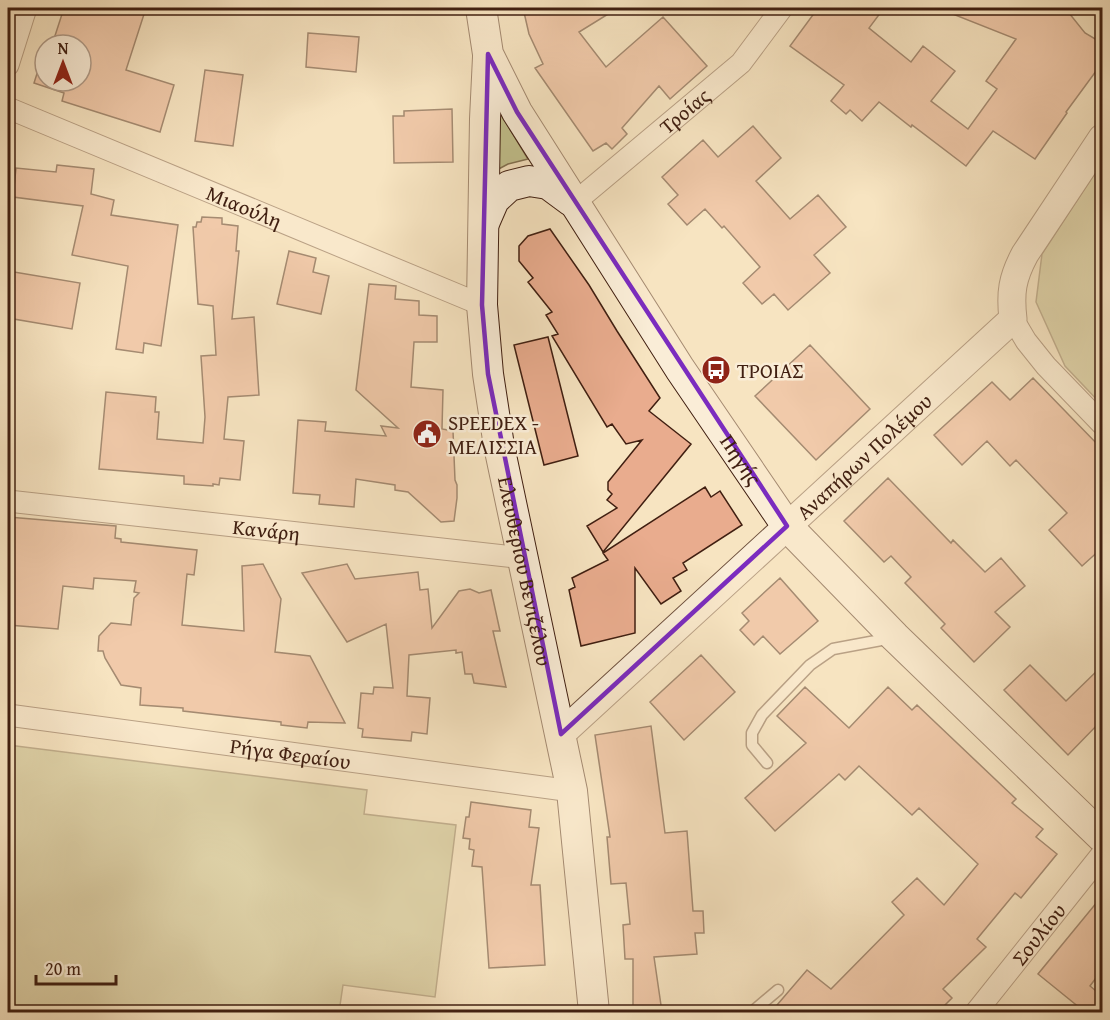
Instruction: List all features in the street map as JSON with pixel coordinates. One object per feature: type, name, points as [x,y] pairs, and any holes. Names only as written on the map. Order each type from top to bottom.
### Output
[{"type":"main road","name":"Πηγής","points":[[481,8],[488,54],[517,112],[680,369],[787,526],[895,637],[1102,837]]},
{"type":"main road","name":"Ελευθερίου Βενιζέλου","points":[[488,54],[482,305],[488,374],[499,446],[572,791],[594,1012]]},
{"type":"main road","points":[[483,225],[494,200],[509,186],[529,181],[548,184],[574,203]]},
{"type":"street","points":[[8,65],[26,8]]},
{"type":"street","name":"Τροίας","points":[[574,203],[741,63],[782,8]]},
{"type":"street","name":"Μιαούλη","points":[[8,108],[482,305]]},
{"type":"street","points":[[1102,138],[1025,254],[1013,283],[1011,300],[1013,319],[1026,341],[1102,424]]},
{"type":"street","name":"Αναπήρων Πολέμου","points":[[561,734],[1013,319]]},
{"type":"street","name":"Κανάρη","points":[[8,501],[524,558]]},
{"type":"street","name":"Ρήγα Φεραίου","points":[[8,715],[572,791]]},
{"type":"street","name":"Σουλίου","points":[[976,1012],[1102,854]]},
{"type":"lane","points":[[767,763],[752,745],[752,733],[762,715],[810,665],[833,649],[895,637]]},
{"type":"lane","points":[[752,1012],[778,990]]},
{"type":"highlighted area","points":[[488,54],[517,112],[787,526],[561,734],[488,374],[482,305]]},
{"type":"shaded area","points":[[497,108],[528,159],[508,164],[495,171]]},
{"type":"shaded area","points":[[1102,162],[1102,405],[1065,366],[1036,302],[1042,254]]},
{"type":"shaded area","points":[[8,745],[367,790],[364,814],[456,825],[435,997],[343,985],[339,1012],[8,1012]]},
{"type":"building","points":[[64,8],[146,8],[126,70],[174,85],[160,132],[62,101],[64,93],[93,93],[93,33],[56,33]]},
{"type":"building","points":[[523,8],[618,8],[579,32],[606,67],[663,17],[707,66],[670,99],[659,86],[622,128],[627,134],[612,149],[606,143],[593,151],[535,68],[543,64],[529,34]]},
{"type":"building","points":[[818,8],[884,8],[869,28],[911,62],[923,46],[955,71],[931,101],[968,129],[997,89],[986,81],[1016,39],[941,8],[1065,8],[1085,33],[1102,43],[1102,63],[1035,159],[993,131],[966,166],[879,102],[862,121],[850,110],[846,114],[831,101],[844,85],[790,46]]},
{"type":"building","points":[[308,33],[359,37],[356,72],[306,67]]},
{"type":"building","points":[[205,70],[243,75],[233,146],[195,141]]},
{"type":"building","points":[[452,109],[453,162],[394,163],[393,116],[404,116],[404,111]]},
{"type":"building","points":[[753,126],[781,158],[756,181],[790,219],[818,195],[846,227],[814,255],[830,273],[788,310],[774,294],[762,304],[743,283],[760,267],[724,226],[722,228],[705,209],[687,225],[668,204],[678,195],[662,177],[703,140],[718,157]]},
{"type":"building","points":[[57,165],[94,169],[91,194],[114,200],[111,215],[178,225],[161,346],[144,343],[143,353],[116,349],[128,266],[72,255],[83,206],[13,197],[16,168],[56,172]]},
{"type":"building","points":[[202,217],[222,218],[222,224],[238,226],[236,251],[239,251],[232,319],[254,317],[259,395],[228,397],[224,439],[244,441],[240,480],[220,478],[219,485],[213,484],[213,486],[184,484],[184,476],[99,469],[106,392],[156,397],[155,412],[159,412],[157,439],[203,443],[205,417],[201,356],[216,355],[213,306],[198,304],[193,227],[196,227],[197,222],[201,222]]},
{"type":"building","points":[[550,229],[589,285],[660,398],[649,411],[691,444],[603,552],[587,526],[617,508],[607,500],[612,494],[608,490],[608,482],[642,440],[626,444],[612,424],[607,427],[552,336],[558,334],[546,315],[552,312],[528,282],[533,278],[519,261],[519,246],[528,236]]},
{"type":"building","points":[[289,251],[316,258],[313,272],[329,276],[321,314],[277,304]]},
{"type":"building","points":[[8,271],[80,283],[72,329],[8,318]]},
{"type":"building","points":[[369,284],[396,286],[395,299],[419,301],[419,315],[437,316],[437,342],[414,342],[411,387],[443,390],[442,429],[453,431],[457,485],[454,521],[441,522],[408,492],[395,490],[395,485],[356,479],[354,507],[319,504],[320,495],[293,493],[298,420],[326,422],[325,431],[386,436],[381,426],[398,428],[356,390]]},
{"type":"building","points":[[548,337],[578,456],[544,465],[514,345]]},
{"type":"building","points":[[810,345],[870,409],[816,460],[755,396]]},
{"type":"building","points":[[1033,378],[1102,449],[1102,548],[1082,566],[1049,530],[1067,513],[1016,460],[1010,466],[987,441],[962,465],[934,435],[992,382],[1010,400]]},
{"type":"building","points":[[888,478],[951,543],[953,540],[985,572],[1001,558],[1025,586],[995,612],[1010,627],[974,662],[941,628],[945,624],[905,583],[911,577],[891,556],[884,562],[844,521]]},
{"type":"building","points":[[705,487],[711,497],[720,491],[742,525],[683,563],[687,570],[673,578],[681,591],[661,604],[635,568],[635,633],[581,646],[569,590],[575,587],[572,578],[608,560],[603,553]]},
{"type":"building","points":[[8,517],[116,526],[115,538],[121,539],[121,542],[197,550],[194,575],[187,574],[182,625],[244,631],[242,566],[263,564],[281,599],[275,652],[310,656],[345,723],[308,722],[307,728],[281,725],[281,722],[183,711],[183,708],[140,705],[141,688],[121,685],[103,651],[98,651],[99,636],[111,623],[131,625],[134,598],[139,593],[134,592],[136,581],[94,578],[93,589],[63,586],[58,629],[8,625]]},
{"type":"building","points":[[347,564],[355,579],[418,572],[420,590],[428,589],[432,628],[459,591],[470,589],[479,593],[491,590],[500,631],[493,631],[506,687],[474,683],[472,674],[465,674],[462,652],[456,653],[456,650],[409,655],[407,696],[430,698],[427,734],[412,732],[411,741],[362,737],[363,729],[358,728],[361,693],[373,694],[374,687],[393,688],[386,624],[347,642],[302,573]]},
{"type":"building","points":[[780,578],[818,621],[780,654],[763,636],[754,645],[740,630],[749,621],[742,613]]},
{"type":"building","points":[[701,655],[735,692],[684,740],[650,702]]},
{"type":"building","points":[[1030,665],[1066,701],[1102,666],[1102,720],[1068,755],[1004,690]]},
{"type":"building","points":[[805,687],[849,728],[888,687],[912,710],[917,705],[1016,799],[1012,803],[1043,829],[1036,837],[1057,854],[1021,898],[1015,893],[977,939],[986,947],[943,989],[952,998],[938,1012],[771,1012],[807,970],[831,989],[904,915],[892,902],[917,878],[944,905],[978,864],[919,808],[912,815],[859,766],[845,780],[839,774],[775,831],[745,798],[806,743],[777,716]]},
{"type":"building","points":[[651,726],[665,833],[687,831],[693,911],[703,911],[704,933],[695,933],[697,954],[654,957],[662,1012],[633,1012],[633,959],[625,959],[623,925],[630,924],[626,883],[611,884],[607,837],[610,837],[595,735]]},
{"type":"building","points":[[471,802],[531,810],[529,827],[539,828],[531,885],[540,885],[545,965],[489,968],[482,867],[472,866],[474,850],[469,849],[470,839],[463,838]]},
{"type":"building","points":[[1102,896],[1102,970],[1090,986],[1102,996],[1102,1012],[1085,1012],[1038,974]]},
{"type":"place","name":"ΤΡΟΙΑΣ","points":[[716,370]]},
{"type":"place","name":"SPEEDEX - ΜΕΛΙΣΣΙΑ","points":[[427,434]]}]
